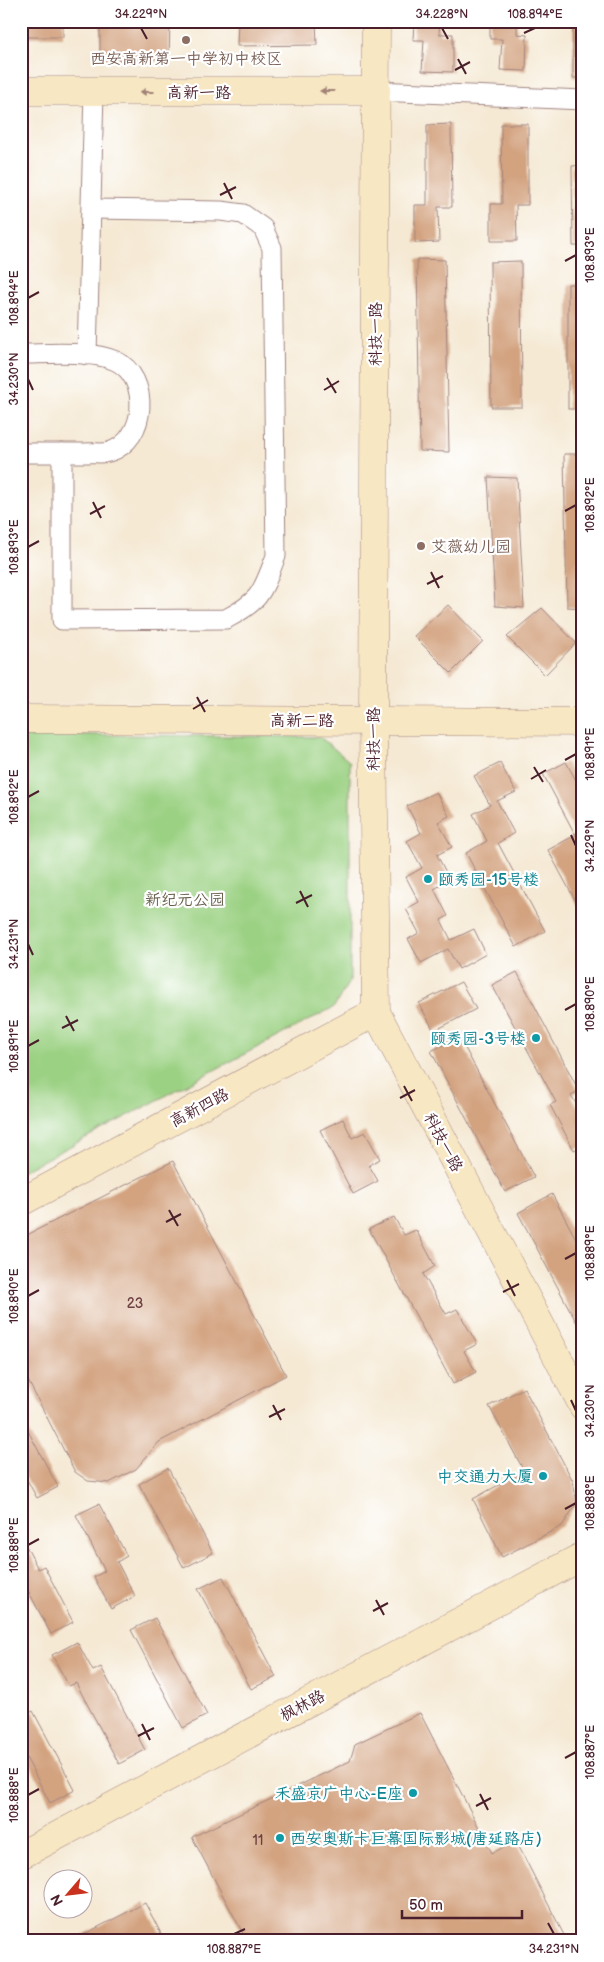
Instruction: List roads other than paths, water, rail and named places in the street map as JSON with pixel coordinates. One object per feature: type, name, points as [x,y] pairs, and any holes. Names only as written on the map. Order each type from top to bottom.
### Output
[{"type":"street","name":"科技一路","points":[[376,21],[373,713],[376,1012],[583,1406]]},
{"type":"street","name":"高新一路","points":[[21,91],[376,91]]},
{"type":"street","points":[[376,91],[583,100]]},
{"type":"street","points":[[88,355],[94,92]]},
{"type":"street","points":[[62,453],[62,620],[226,620],[246,609],[261,594],[276,556],[272,248],[263,228],[243,214],[221,211],[92,209]]},
{"type":"street","points":[[21,354],[88,355],[116,361],[134,378],[140,407],[136,429],[124,445],[107,452],[21,452]]},
{"type":"street","name":"高新二路","points":[[21,704],[373,713],[583,722]]},
{"type":"street","name":"高新二路","points":[[21,719],[373,713],[583,707]]},
{"type":"street","name":"高新四路","points":[[21,1202],[376,1012]]},
{"type":"street","name":"枫林路","points":[[21,1855],[583,1556]]},
{"type":"place","name":"西安高新第一中学初中校区","points":[[186,40]]},
{"type":"place","name":"艾薇幼儿园","points":[[421,546]]},
{"type":"place","name":"颐秀园-15号楼","points":[[428,879]]},
{"type":"place","name":"颐秀园-3号楼","points":[[536,1038]]},
{"type":"place","name":"中交通力大厦","points":[[543,1476]]},
{"type":"place","name":"禾盛京广中心-E座","points":[[413,1793]]},
{"type":"place","name":"西安奥斯卡巨幕国际影城(唐延路店)","points":[[280,1838]]},
{"type":"park label","name":"新纪元公园","points":[[185,899]]}]
